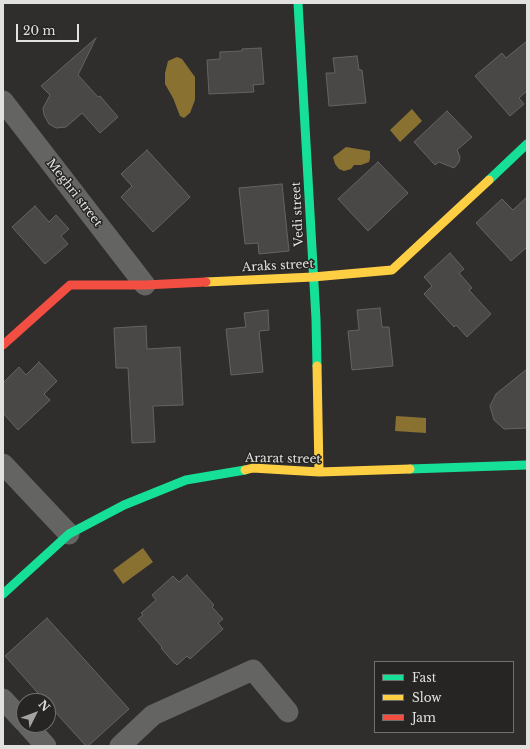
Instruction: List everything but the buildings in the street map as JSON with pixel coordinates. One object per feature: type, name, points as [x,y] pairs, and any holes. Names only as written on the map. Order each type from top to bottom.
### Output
[{"type":"street","name":"Vedi street","points":[[298,3],[316,319],[319,472]]},
{"type":"street","name":"Meghri street","points":[[3,101],[145,285]]},
{"type":"street","name":"Araks street","points":[[3,344],[70,285],[145,285],[313,277],[392,270],[527,144]]},
{"type":"street","points":[[3,464],[69,534]]},
{"type":"street","name":"Ararat street","points":[[3,594],[69,534],[124,505],[186,480],[253,468],[319,472],[527,465]]},
{"type":"street","points":[[120,746],[153,715],[253,670],[288,712]]},
{"type":"street","points":[[3,699],[16,713]]},
{"type":"street","points":[[34,733],[46,746]]},
{"type":"shaded area","points":[[177,57],[182,59],[195,77],[195,100],[190,113],[184,118],[180,116],[173,98],[165,84],[165,73],[168,61]]},
{"type":"shaded area","points":[[412,109],[422,121],[400,142],[390,130]]},
{"type":"shaded area","points":[[346,147],[370,151],[369,162],[361,165],[354,165],[351,169],[344,171],[339,169],[335,164],[333,157]]},
{"type":"shaded area","points":[[396,416],[426,418],[426,433],[395,431]]},
{"type":"shaded area","points":[[143,548],[153,562],[123,584],[113,570]]},
{"type":"traffic: fast","points":[[298,3],[316,319],[317,366]]},
{"type":"traffic: fast","points":[[489,180],[527,144]]},
{"type":"traffic: fast","points":[[410,469],[527,465]]},
{"type":"traffic: fast","points":[[3,594],[69,534],[124,505],[186,480],[245,470]]},
{"type":"traffic: slow","points":[[206,282],[313,277],[392,270],[489,180]]},
{"type":"traffic: slow","points":[[317,366],[319,472]]},
{"type":"traffic: slow","points":[[245,470],[253,468],[319,472],[410,469]]},
{"type":"traffic: jam","points":[[3,345],[70,285],[145,285],[206,282]]}]
